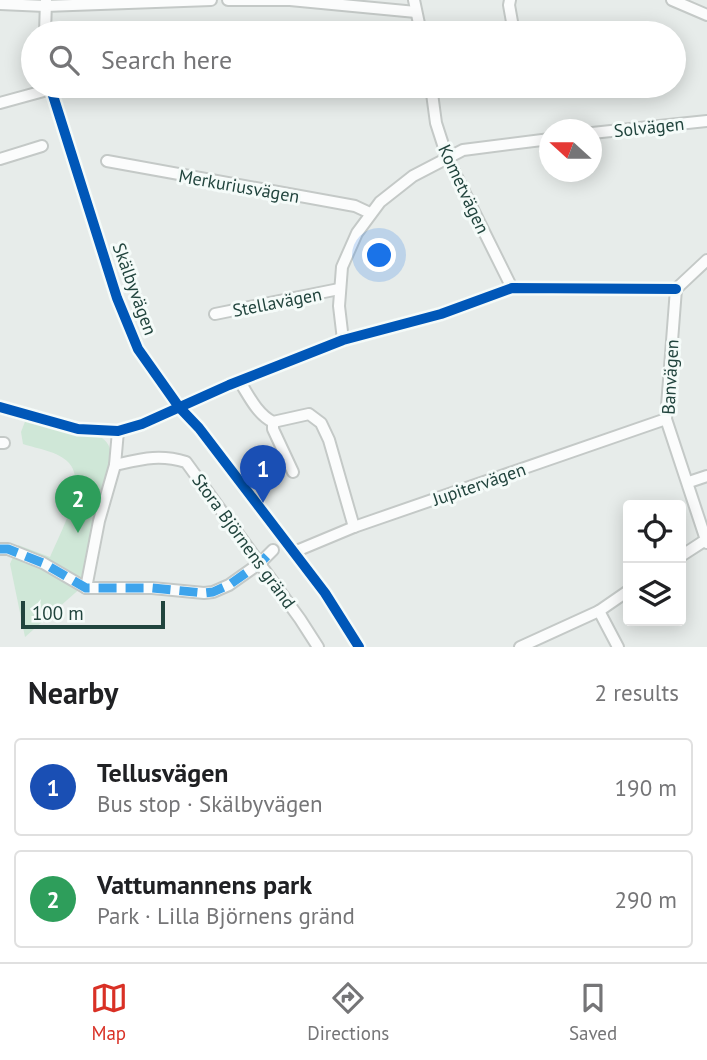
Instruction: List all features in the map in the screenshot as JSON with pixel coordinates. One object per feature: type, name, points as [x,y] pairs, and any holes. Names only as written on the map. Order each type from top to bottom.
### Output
[{"type":"street","points":[[0,4],[211,0]]},
{"type":"street","points":[[229,0],[415,6]]},
{"type":"street","points":[[510,0],[512,21]]},
{"type":"street","points":[[672,0],[707,15]]},
{"type":"street","points":[[45,21],[46,3]]},
{"type":"street","points":[[0,103],[21,96]]},
{"type":"street","name":"Skälbyvägen","points":[[54,98],[109,271],[138,349],[179,407],[199,428],[326,593],[359,647]]},
{"type":"street","name":"Kometvägen","points":[[433,98],[436,123],[447,157],[512,288]]},
{"type":"street","name":"Solvägen","points":[[602,132],[707,121]]},
{"type":"street","points":[[343,340],[339,289],[342,267],[357,233],[370,213],[413,176],[463,150],[539,140]]},
{"type":"street","points":[[0,159],[42,146]]},
{"type":"street","name":"Merkuriusvägen","points":[[107,162],[355,206],[370,213]]},
{"type":"street","points":[[0,407],[78,429],[118,431],[142,424],[343,340],[441,314],[512,288],[676,289],[707,260]]},
{"type":"street","name":"Stellavägen","points":[[215,314],[339,289]]},
{"type":"street","name":"Banvägen","points":[[676,289],[666,419],[689,482],[706,542]]},
{"type":"street","points":[[240,382],[263,416],[273,422],[309,414],[321,423],[329,440],[354,527]]},
{"type":"street","name":"Jupitervägen","points":[[294,552],[354,527],[666,419]]},
{"type":"street","points":[[273,422],[273,429],[293,472]]},
{"type":"street","points":[[86,588],[99,521],[115,465],[118,431]]},
{"type":"street","name":"Stora Björnens gränd","points":[[115,465],[167,456],[186,462],[318,647]]},
{"type":"street","points":[[689,482],[707,476]]},
{"type":"street","points":[[686,553],[706,542]]},
{"type":"street","points":[[0,549],[8,549],[43,563],[86,588],[213,592],[260,563],[273,550]]},
{"type":"street","points":[[520,647],[599,611],[623,594]]},
{"type":"street","points":[[599,611],[618,647]]},
{"type":"green space","points":[[26,419],[56,430],[102,438],[111,453],[111,465],[83,586],[25,637],[10,564],[18,545],[50,557],[70,510],[75,483],[74,472],[64,459],[54,453],[23,444],[21,432]]},
{"type":"marked path","points":[[0,549],[8,549],[43,563],[86,588],[152,588],[204,593],[229,585],[273,550]]},
{"type":"cycle path","points":[[54,98],[117,298],[138,349],[179,407],[199,428],[325,593],[359,647]]},
{"type":"cycle path","points":[[0,407],[78,429],[118,431],[142,424],[229,385],[343,340],[441,314],[512,288],[676,289]]},
{"type":"place","name":"Tellusvägen","points":[[263,503]]},
{"type":"place","name":"Vattumannens park","points":[[78,533]]}]
